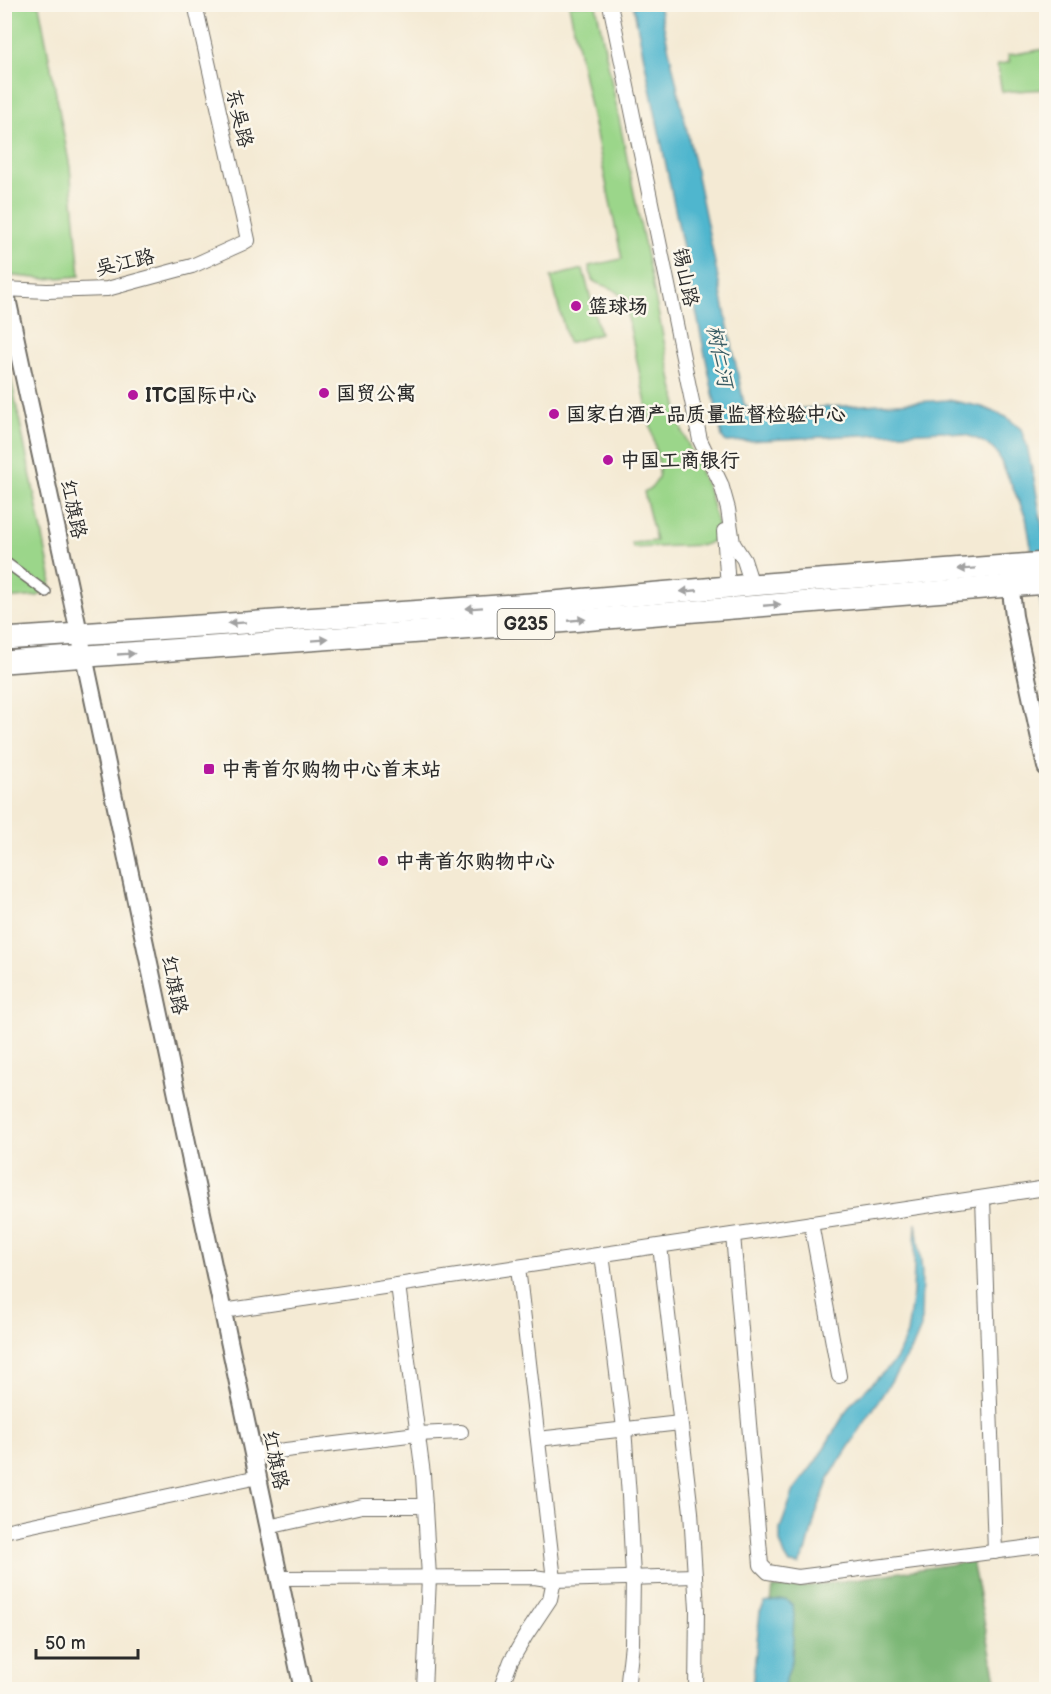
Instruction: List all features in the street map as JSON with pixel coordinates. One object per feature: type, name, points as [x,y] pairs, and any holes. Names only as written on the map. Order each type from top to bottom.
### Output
[{"type":"highway","name":"G235","points":[[4,662],[532,624],[1010,576],[1047,563]]},
{"type":"highway","name":"G235","points":[[4,639],[530,604],[752,585],[1010,576],[1047,583]]},
{"type":"street","name":"东吴路","points":[[195,4],[248,240]]},
{"type":"street","name":"锡山路","points":[[602,4],[692,441],[712,482],[721,508],[728,587]]},
{"type":"street","name":"锡山路","points":[[610,4],[700,440],[721,484],[728,509],[733,543],[744,560],[752,585]]},
{"type":"street","name":"吴江路","points":[[5,289],[47,291],[107,289],[192,266],[248,240]]},
{"type":"street","name":"红旗路","points":[[5,289],[303,1689]]},
{"type":"street","points":[[4,561],[46,592]]},
{"type":"street","points":[[1010,576],[1014,616],[1047,767]]},
{"type":"street","points":[[222,1311],[1047,1188]]},
{"type":"street","points":[[983,1198],[995,1552]]},
{"type":"street","points":[[811,1223],[839,1376]]},
{"type":"street","points":[[733,1235],[761,1565],[768,1572],[798,1577],[1047,1545]]},
{"type":"street","points":[[660,1246],[691,1512],[697,1609],[696,1689]]},
{"type":"street","points":[[602,1254],[624,1428],[629,1496],[633,1577],[632,1644],[627,1689]]},
{"type":"street","points":[[500,1689],[511,1660],[550,1599],[554,1580],[518,1267]]},
{"type":"street","points":[[398,1285],[423,1474],[429,1577],[424,1689]]},
{"type":"street","points":[[538,1439],[680,1423]]},
{"type":"street","points":[[253,1454],[417,1434],[461,1432]]},
{"type":"street","points":[[4,1531],[258,1477]]},
{"type":"street","points":[[268,1527],[362,1506],[425,1506]]},
{"type":"street","points":[[279,1578],[534,1577],[554,1580],[695,1576]]},
{"type":"green space","points":[[4,5],[39,5],[70,167],[80,276],[46,279],[5,275]]},
{"type":"green space","points":[[569,5],[596,5],[682,430],[709,492],[719,531],[713,540],[704,545],[633,548],[632,543],[656,541],[644,492],[656,481],[659,465],[625,304],[619,294],[611,288],[592,280],[589,266],[622,259]]},
{"type":"green space","points":[[1046,49],[1046,89],[1002,92],[997,65],[1010,62],[1008,55]]},
{"type":"green space","name":"篮球场","points":[[583,269],[600,334],[568,343],[551,277]]},
{"type":"green space","points":[[4,344],[51,576],[50,586],[38,596],[5,599]]},
{"type":"green space","points":[[972,1561],[998,1689],[759,1690],[773,1588],[803,1587]]},
{"type":"water","name":"树仁河","points":[[633,5],[659,5],[744,404],[750,410],[760,411],[949,400],[982,407],[1006,417],[1021,429],[1035,484],[1046,548],[1046,635],[1026,517],[997,453],[985,443],[964,435],[942,431],[726,442],[722,437]]},
{"type":"water","points":[[916,1222],[922,1271],[921,1328],[912,1349],[830,1476],[816,1514],[807,1549],[799,1565],[790,1564],[780,1542],[780,1529],[794,1490],[816,1461],[850,1405],[896,1360],[907,1334],[913,1292]]},
{"type":"water","points":[[786,1600],[793,1605],[794,1616],[792,1660],[783,1689],[752,1689],[760,1612],[765,1603]]},
{"type":"place","name":"篮球场","points":[[576,306]]},
{"type":"place","name":"国贸公寓","points":[[324,393]]},
{"type":"place","name":"ITC国际中心","points":[[133,395]]},
{"type":"place","name":"国家白酒产品质量监督检验中心","points":[[554,414]]},
{"type":"place","name":"中国工商银行","points":[[608,460]]},
{"type":"place","name":"中青首尔购物中心首末站","points":[[209,769]]},
{"type":"place","name":"中青首尔购物中心","points":[[383,861]]}]
